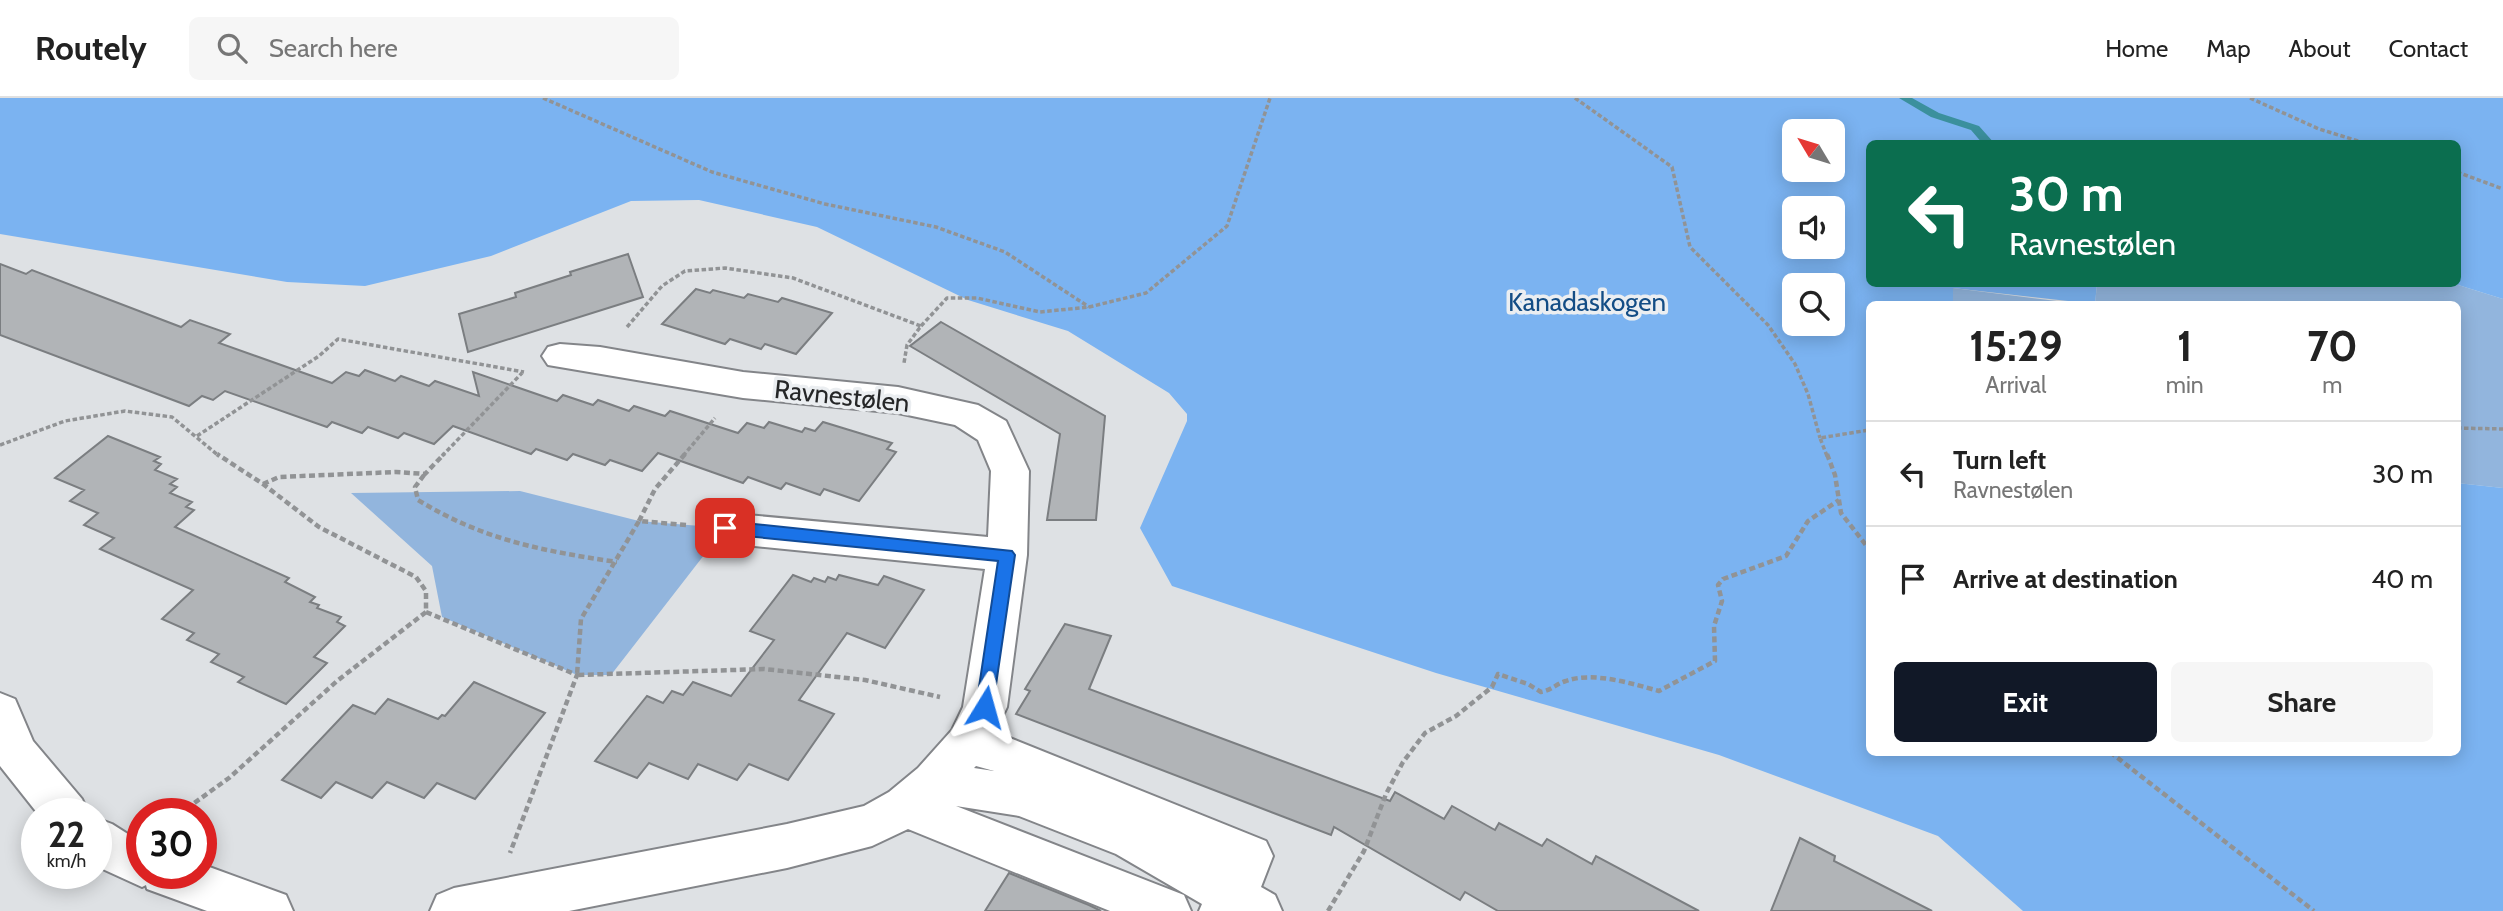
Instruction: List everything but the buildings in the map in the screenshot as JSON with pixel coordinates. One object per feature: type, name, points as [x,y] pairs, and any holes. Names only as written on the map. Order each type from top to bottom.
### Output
[{"type":"street","name":"Ravnestølen","points":[[560,356],[600,360],[743,386],[898,400],[965,414],[993,431],[1010,471],[1007,555],[976,725]]},
{"type":"street","points":[[725,528],[1007,555]]},
{"type":"street","points":[[0,712],[16,753],[53,798]]},
{"type":"street","points":[[472,909],[787,846],[872,825],[919,795],[976,725],[998,752],[1250,856],[1238,906],[1132,839],[1020,796],[919,795]]},
{"type":"street","points":[[919,795],[1167,911]]},
{"type":"street","points":[[208,889],[269,911]]},
{"type":"path","points":[[543,98],[712,172],[825,204],[936,227],[1005,252],[1088,307]]},
{"type":"path","points":[[898,400],[907,345],[947,298],[976,298],[1040,312],[1088,307],[1146,293],[1227,226],[1270,98]]},
{"type":"path","points":[[1575,98],[1672,167],[1690,247],[1768,326],[1795,364],[1835,475],[1841,513],[1866,545]]},
{"type":"path","points":[[2250,98],[2319,129],[2355,140]]},
{"type":"path","points":[[2461,173],[2503,189]]},
{"type":"path","points":[[600,360],[662,286],[685,271],[725,268],[793,278],[921,326]]},
{"type":"path","points":[[197,436],[319,356],[338,339],[523,372]]},
{"type":"path","points":[[560,356],[523,372],[425,474],[415,487],[418,500],[464,527],[528,549],[617,562]]},
{"type":"path","points":[[472,909],[577,676],[582,619],[617,562],[655,489],[743,386]]},
{"type":"path","points":[[0,445],[65,421],[125,411],[172,417],[225,461],[263,484],[319,527],[416,577],[426,591],[426,612]]},
{"type":"path","points":[[2461,428],[2503,429]]},
{"type":"path","points":[[1820,438],[1866,430]]},
{"type":"path","points":[[263,484],[279,477],[396,471],[425,474]]},
{"type":"path","points":[[1328,911],[1364,851],[1386,794],[1403,762],[1425,733],[1475,701],[1492,687],[1498,674],[1528,684],[1541,692],[1553,690],[1566,681],[1608,678],[1659,691],[1716,661],[1715,618],[1722,606],[1723,595],[1718,585],[1723,579],[1786,555],[1801,536],[1808,520],[1839,500]]},
{"type":"path","points":[[639,521],[725,528]]},
{"type":"path","points":[[426,612],[577,676],[764,669],[865,680],[976,725]]},
{"type":"path","points":[[201,798],[229,778],[337,681],[426,612]]},
{"type":"path","points":[[2115,756],[2314,911]]},
{"type":"shaded area","points":[[2461,286],[2503,299],[2503,488],[2461,483],[2461,301],[2095,301],[2097,287]]},
{"type":"shaded area","points":[[1953,288],[2057,301],[1953,301]]},
{"type":"shaded area","points":[[520,491],[639,521],[725,528],[611,675],[577,675],[442,617],[432,566],[351,493]]},
{"type":"green space","name":"Kanadaskogen","points":[[0,98],[2503,98],[2503,299],[2461,286],[2461,140],[1866,140],[1866,287],[2097,287],[2095,301],[2068,301],[1953,288],[1953,301],[1866,301],[1866,756],[2461,756],[2461,483],[2503,488],[2503,911],[2023,911],[1938,836],[1719,755],[1436,673],[1172,586],[1140,528],[1187,421],[1187,414],[1169,393],[1068,331],[968,300],[817,227],[699,200],[631,201],[491,256],[365,286],[287,282],[0,234]]},
{"type":"waterway","points":[[1904,98],[1935,115],[1975,128],[1986,140]]},
{"type":"route","points":[[725,528],[1007,555],[985,707]]}]
